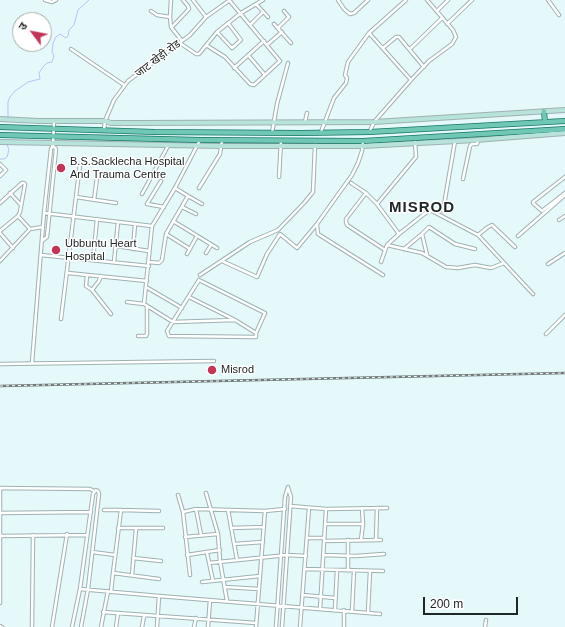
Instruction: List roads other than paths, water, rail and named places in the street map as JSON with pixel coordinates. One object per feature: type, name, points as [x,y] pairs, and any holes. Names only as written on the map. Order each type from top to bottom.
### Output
[{"type":"main road","points":[[544,112],[545,122]]},
{"type":"main road","points":[[0,127],[272,134],[370,132],[565,121]]},
{"type":"main road","points":[[0,135],[199,143],[281,144],[363,143],[414,140],[472,134],[565,129]]},
{"type":"main road","points":[[472,134],[472,140]]},
{"type":"street","points":[[45,0],[56,0]]},
{"type":"street","points":[[171,0],[170,17],[172,27],[181,42],[198,55],[217,32],[241,13],[263,0]]},
{"type":"street","points":[[172,27],[189,9],[183,0]]},
{"type":"street","points":[[194,0],[206,17]]},
{"type":"street","points":[[206,45],[225,58],[250,84],[254,85],[280,61],[230,0]]},
{"type":"street","name":"जाट खेड़ी रोड","points":[[104,130],[105,121],[114,100],[124,85],[190,35],[206,17],[230,0]]},
{"type":"street","points":[[338,0],[344,9],[350,14],[354,13],[368,0]]},
{"type":"street","points":[[320,132],[334,98],[346,83],[347,78],[345,75],[350,58],[369,33],[406,0]]},
{"type":"street","points":[[370,132],[374,122],[411,80],[452,44],[456,37],[453,30],[427,0]]},
{"type":"street","points":[[437,11],[448,0]]},
{"type":"street","points":[[447,24],[472,0]]},
{"type":"street","points":[[548,0],[560,16]]},
{"type":"street","points":[[256,4],[268,17]]},
{"type":"street","points":[[151,11],[156,15],[170,17]]},
{"type":"street","points":[[278,28],[289,17],[284,11]]},
{"type":"street","points":[[250,24],[263,12]]},
{"type":"street","points":[[410,50],[442,18]]},
{"type":"street","points":[[217,32],[232,48],[241,40],[228,23]]},
{"type":"street","points":[[274,24],[291,43]]},
{"type":"street","points":[[267,45],[282,32]]},
{"type":"street","points":[[369,33],[411,80]]},
{"type":"street","points":[[383,48],[397,36],[401,38],[424,67]]},
{"type":"street","points":[[234,68],[264,41]]},
{"type":"street","points":[[71,49],[124,85]]},
{"type":"street","points":[[248,55],[265,75]]},
{"type":"street","points":[[272,134],[276,104],[288,63]]},
{"type":"street","points":[[1,119],[140,123],[374,122],[565,110]]},
{"type":"street","points":[[305,123],[307,113]]},
{"type":"street","points":[[32,363],[40,255],[51,149],[53,144],[54,121]]},
{"type":"street","points":[[377,204],[416,157],[414,140],[478,140],[565,133]]},
{"type":"street","points":[[443,211],[455,140]]},
{"type":"street","points":[[463,179],[470,146],[472,144],[477,144],[478,140]]},
{"type":"street","points":[[2,142],[169,145],[199,143]]},
{"type":"street","points":[[138,336],[146,336],[147,334],[146,287],[152,226],[175,188],[199,143]]},
{"type":"street","points":[[199,188],[220,154],[222,143]]},
{"type":"street","points":[[200,275],[250,242],[278,230],[313,192],[315,143]]},
{"type":"street","points":[[222,261],[257,277],[267,254],[280,234],[297,248],[317,224],[352,175],[358,163],[363,143]]},
{"type":"street","points":[[42,242],[47,237],[56,150],[53,144]]},
{"type":"street","points":[[279,177],[281,144]]},
{"type":"street","points":[[142,194],[169,145]]},
{"type":"street","points":[[0,164],[6,170],[0,176]]},
{"type":"street","points":[[61,319],[68,272],[73,216],[80,164]]},
{"type":"street","points":[[565,177],[533,203],[542,211],[565,194]]},
{"type":"street","points":[[94,200],[97,178]]},
{"type":"street","points":[[1,200],[22,182],[25,184],[18,216],[0,232],[13,248]]},
{"type":"street","points":[[161,182],[147,204],[164,207]]},
{"type":"street","points":[[351,183],[366,193],[377,204],[399,234]]},
{"type":"street","points":[[175,188],[202,204]]},
{"type":"street","points":[[10,193],[21,205]]},
{"type":"street","points":[[366,193],[346,219],[346,222],[347,225],[385,250]]},
{"type":"street","points":[[518,236],[565,194]]},
{"type":"street","points":[[40,255],[114,262],[149,264],[159,263],[162,260],[166,234],[188,196]]},
{"type":"street","points":[[76,197],[116,203]]},
{"type":"street","points":[[182,207],[196,214]]},
{"type":"street","points":[[381,262],[387,245],[428,211],[432,211],[478,235],[533,294]]},
{"type":"street","points":[[44,213],[152,226]]},
{"type":"street","points":[[18,216],[30,229]]},
{"type":"street","points":[[559,220],[565,216]]},
{"type":"street","points":[[93,260],[97,219]]},
{"type":"street","points":[[173,221],[217,248]]},
{"type":"street","points":[[114,262],[118,222]]},
{"type":"street","points":[[133,249],[135,224]]},
{"type":"street","points":[[317,224],[318,234],[383,275]]},
{"type":"street","points":[[478,235],[488,226],[492,226],[515,247]]},
{"type":"street","points":[[0,261],[30,229],[43,227]]},
{"type":"street","points":[[404,249],[429,227],[455,244],[475,248]]},
{"type":"street","points":[[166,234],[190,249]]},
{"type":"street","points":[[422,234],[427,256]]},
{"type":"street","points":[[186,254],[197,236]]},
{"type":"street","points":[[206,253],[211,244]]},
{"type":"street","points":[[387,245],[422,253],[446,267],[458,268],[475,265],[491,268],[504,263]]},
{"type":"street","points":[[116,246],[149,251]]},
{"type":"street","points":[[548,264],[564,255]]},
{"type":"street","points":[[68,272],[147,281]]},
{"type":"street","points":[[87,274],[86,286],[92,290],[111,314]]},
{"type":"street","points":[[92,290],[101,276]]},
{"type":"street","points":[[199,280],[265,313],[256,333],[256,337],[169,336],[167,331],[189,297],[199,280]]},
{"type":"street","points":[[146,287],[182,308]]},
{"type":"street","points":[[189,297],[235,320],[256,333]]},
{"type":"street","points":[[127,302],[146,305],[172,322],[235,320]]},
{"type":"street","points":[[546,334],[565,315]]},
{"type":"street","points":[[0,364],[214,361]]},
{"type":"street","points":[[276,627],[285,497],[288,487],[291,497],[282,627]]},
{"type":"street","points":[[0,603],[0,488],[97,490],[99,494],[88,589],[81,627]]},
{"type":"street","points":[[72,627],[80,589],[94,491]]},
{"type":"street","points":[[206,493],[218,534],[220,561],[227,601]]},
{"type":"street","points":[[178,495],[183,512],[190,576]]},
{"type":"street","points":[[290,506],[326,509],[386,508]]},
{"type":"street","points":[[300,627],[309,508]]},
{"type":"street","points":[[361,540],[362,508]]},
{"type":"street","points":[[376,540],[377,508]]},
{"type":"street","points":[[196,509],[201,535]]},
{"type":"street","points":[[183,512],[196,509],[265,511],[285,510]]},
{"type":"street","points":[[320,609],[326,509]]},
{"type":"street","points":[[104,510],[159,511]]},
{"type":"street","points":[[112,592],[121,510]]},
{"type":"street","points":[[228,510],[237,560]]},
{"type":"street","points":[[256,627],[265,511]]},
{"type":"street","points":[[0,513],[91,512]]},
{"type":"street","points":[[325,524],[362,524]]},
{"type":"street","points":[[118,528],[163,528]]},
{"type":"street","points":[[231,528],[264,528]]},
{"type":"street","points":[[132,575],[136,529]]},
{"type":"street","points":[[0,536],[67,534],[88,535]]},
{"type":"street","points":[[52,627],[67,534]]},
{"type":"street","points":[[185,537],[218,534]]},
{"type":"street","points":[[32,627],[34,535]]},
{"type":"street","points":[[307,538],[324,540],[382,540]]},
{"type":"street","points":[[348,540],[348,571]]},
{"type":"street","points":[[234,544],[263,542]]},
{"type":"street","points":[[187,554],[207,553],[220,550]]},
{"type":"street","points":[[92,552],[115,555]]},
{"type":"street","points":[[207,553],[213,581]]},
{"type":"street","points":[[323,554],[384,554]]},
{"type":"street","points":[[209,563],[281,555],[306,556]]},
{"type":"street","points":[[133,558],[161,561]]},
{"type":"street","points":[[305,569],[383,571]]},
{"type":"street","points":[[335,609],[337,570]]},
{"type":"street","points":[[352,611],[354,571]]},
{"type":"street","points":[[368,613],[370,571]]},
{"type":"street","points":[[114,573],[159,579]]},
{"type":"street","points":[[202,582],[260,576]]},
{"type":"street","points":[[224,587],[259,589]]},
{"type":"street","points":[[80,589],[335,609],[380,614]]},
{"type":"street","points":[[101,627],[108,591]]},
{"type":"street","points":[[303,595],[335,598]]},
{"type":"street","points":[[157,627],[159,596]]},
{"type":"street","points":[[208,627],[210,600]]},
{"type":"street","points":[[344,610],[344,627]]},
{"type":"street","points":[[103,612],[256,623]]},
{"type":"street","points":[[116,627],[118,613]]},
{"type":"street","points":[[142,627],[144,616]]},
{"type":"street","points":[[194,627],[196,618]]},
{"type":"street","points":[[485,627],[486,620]]},
{"type":"street","points":[[240,627],[241,622]]},
{"type":"waterway","points":[[8,119],[8,102],[10,97],[15,91],[28,82],[40,79],[39,73],[43,67],[47,63],[52,62],[54,56],[52,52],[53,43],[56,37],[60,34],[66,38],[68,36],[69,30],[74,25],[78,10],[89,0]]},
{"type":"waterway","points":[[0,159],[7,157],[9,150],[7,144]]},
{"type":"railway","points":[[0,386],[565,373]]},
{"type":"place","name":"B.S.Sacklecha Hospital And Trauma Centre","points":[[61,168]]},
{"type":"place","name":"Ubbuntu Heart Hospital","points":[[56,250]]},
{"type":"place","name":"Misrod","points":[[212,370]]},
{"type":"district","name":"MISROD","points":[[422,208]]}]
